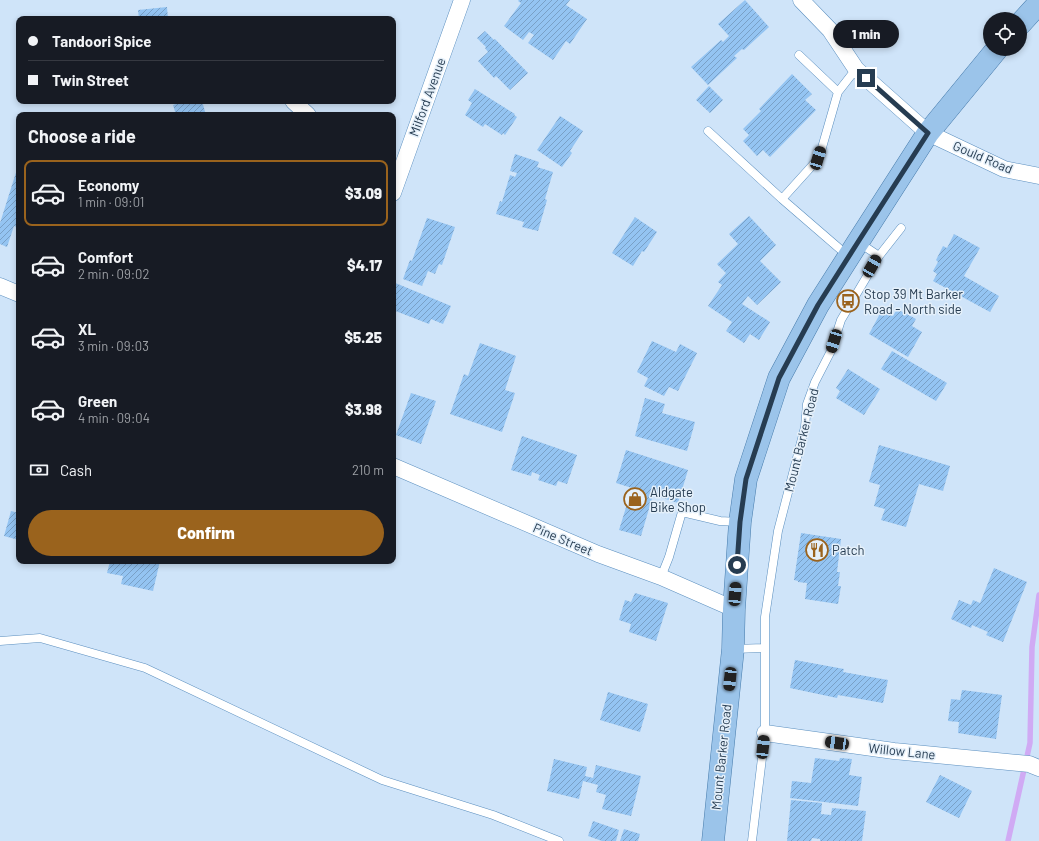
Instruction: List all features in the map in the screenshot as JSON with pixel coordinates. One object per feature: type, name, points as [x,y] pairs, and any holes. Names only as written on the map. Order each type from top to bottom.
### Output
[{"type":"main road","points":[[1027,16],[1039,3]]},
{"type":"main road","name":"Mount Barker Road","points":[[713,841],[732,649],[740,522],[746,479],[779,378],[818,305],[928,133],[991,56]]},
{"type":"street","name":"Milford Avenue","points":[[396,181],[462,0]]},
{"type":"street","name":"Gould Road","points":[[801,0],[830,30],[856,69],[928,133],[1004,169],[1039,176]]},
{"type":"street","points":[[296,104],[305,112]]},
{"type":"street","points":[[0,286],[16,293]]},
{"type":"street","name":"Pine Street","points":[[396,467],[598,554],[660,577],[734,609]]},
{"type":"street","name":"Willow Lane","points":[[765,732],[894,751],[1014,762],[1034,766]]},
{"type":"lane","points":[[799,54],[838,92]]},
{"type":"lane","points":[[782,199],[818,158],[838,92],[856,69]]},
{"type":"lane","points":[[708,131],[782,199],[853,249],[879,256]]},
{"type":"lane","name":"Mount Barker Road","points":[[752,841],[765,732],[765,617],[778,531],[805,427],[807,404],[815,382],[831,351],[841,320],[879,256],[901,228]]},
{"type":"lane","points":[[660,577],[669,557],[682,512],[720,521],[740,522]]},
{"type":"lane","points":[[0,642],[40,638],[145,668],[382,780],[493,815],[559,841]]},
{"type":"lane","points":[[732,649],[765,648]]},
{"type":"building","points":[[570,0],[566,5],[587,19],[570,44],[566,41],[553,60],[528,43],[534,35],[529,32],[523,40],[504,26],[521,3],[518,1]]},
{"type":"building","points":[[745,0],[769,27],[744,50],[742,49],[734,56],[737,58],[708,85],[691,67],[721,40],[723,42],[729,36],[718,24]]},
{"type":"building","points":[[167,7],[168,16],[139,16],[138,10]]},
{"type":"building","points":[[485,31],[494,40],[495,39],[528,73],[510,90],[496,76],[494,78],[478,61],[488,52],[485,48],[486,47],[477,38]]},
{"type":"building","points":[[792,74],[812,94],[805,100],[816,110],[770,157],[763,150],[757,156],[743,141],[749,135],[743,129],[761,111],[759,109]]},
{"type":"building","points":[[709,86],[723,100],[710,113],[696,100]]},
{"type":"building","points":[[475,89],[515,114],[514,115],[517,117],[505,135],[503,133],[502,135],[485,124],[483,127],[465,115],[472,103],[468,100]]},
{"type":"building","points":[[203,104],[205,112],[175,112],[173,105]]},
{"type":"building","points":[[560,116],[583,131],[570,151],[572,153],[562,167],[537,150]]},
{"type":"building","points":[[515,154],[539,162],[537,167],[553,172],[538,231],[522,227],[524,222],[496,214],[500,201],[502,202],[510,175],[515,177],[517,173],[510,171]]},
{"type":"building","points":[[16,172],[16,227],[14,226],[7,247],[0,244],[0,223]]},
{"type":"building","points":[[749,216],[776,245],[760,261],[781,282],[757,305],[748,296],[742,304],[770,322],[759,340],[750,334],[744,343],[726,331],[732,322],[708,306],[722,285],[718,282],[726,273],[717,264],[738,244],[729,234]]},
{"type":"building","points":[[635,217],[657,232],[644,252],[642,251],[633,266],[612,253]]},
{"type":"building","points":[[427,218],[455,227],[442,265],[439,264],[435,274],[428,271],[422,286],[403,279],[410,260],[412,261]]},
{"type":"building","points":[[954,234],[980,248],[964,276],[999,296],[990,312],[933,281],[937,274],[933,271],[938,262],[936,260],[943,246],[947,248]]},
{"type":"building","points":[[396,283],[451,306],[443,324],[431,319],[429,324],[396,311]]},
{"type":"building","points":[[897,309],[916,319],[912,326],[922,332],[908,357],[869,334],[882,310],[893,316]]},
{"type":"building","points":[[652,341],[676,352],[680,344],[697,353],[678,391],[669,387],[664,396],[644,386],[648,378],[637,372]]},
{"type":"building","points":[[480,343],[516,356],[505,390],[515,393],[502,432],[450,414],[464,374],[468,376]]},
{"type":"building","points":[[892,351],[947,383],[936,401],[881,369]]},
{"type":"building","points":[[848,369],[880,389],[864,415],[836,398],[840,391],[836,388]]},
{"type":"building","points":[[411,393],[436,401],[421,444],[396,435]]},
{"type":"building","points":[[645,398],[665,404],[662,413],[695,422],[687,451],[635,436]]},
{"type":"building","points":[[522,436],[577,455],[567,484],[558,481],[556,486],[538,480],[540,475],[532,472],[531,476],[511,470]]},
{"type":"building","points":[[879,445],[950,466],[943,491],[919,484],[906,527],[881,520],[885,509],[874,506],[880,485],[869,482]]},
{"type":"building","points":[[626,450],[688,470],[678,503],[653,495],[641,536],[619,530],[632,488],[616,483]]},
{"type":"building","points":[[11,511],[16,512],[16,539],[4,536]]},
{"type":"building","points":[[801,533],[841,539],[837,572],[840,572],[838,586],[841,586],[838,604],[805,599],[807,583],[794,580]]},
{"type":"building","points":[[109,564],[159,564],[153,591],[121,584],[123,576],[107,573]]},
{"type":"building","points":[[994,568],[1027,582],[1003,642],[986,635],[988,632],[972,625],[971,628],[951,619],[959,600],[971,605],[973,600],[980,603]]},
{"type":"building","points":[[635,593],[668,603],[656,641],[629,632],[631,624],[619,620],[625,600],[631,602]]},
{"type":"building","points":[[795,660],[844,669],[843,672],[888,680],[883,703],[838,695],[837,698],[790,688]]},
{"type":"building","points":[[962,690],[1002,695],[996,739],[958,733],[959,722],[948,721],[951,699],[960,700]]},
{"type":"building","points":[[608,692],[648,704],[640,732],[600,720]]},
{"type":"building","points":[[815,758],[839,761],[840,758],[852,759],[849,775],[862,777],[858,806],[790,798],[792,781],[811,783]]},
{"type":"building","points":[[554,759],[587,767],[585,776],[593,778],[596,765],[641,776],[631,816],[602,809],[606,795],[596,792],[598,785],[583,781],[579,799],[547,791]]},
{"type":"building","points":[[940,775],[972,791],[959,818],[926,802]]},
{"type":"building","points":[[791,800],[822,803],[821,814],[831,815],[832,808],[866,811],[862,841],[820,841],[820,839],[812,838],[811,841],[787,841]]},
{"type":"building","points":[[593,821],[619,830],[616,841],[602,841],[588,836]]},
{"type":"building","points":[[624,829],[640,834],[638,841],[620,841]]},
{"type":"waterway","points":[[1008,841],[1030,743],[1032,647],[1039,595]]},
{"type":"place","name":"Stop 39 Mt Barker Road - North side","points":[[848,301]]},
{"type":"place","name":"Aldgate Bike Shop","points":[[635,499]]},
{"type":"place","name":"Patch","points":[[817,550]]},
{"type":"route","points":[[737,565],[740,522],[746,479],[779,378],[818,305],[928,133],[866,78]]}]
